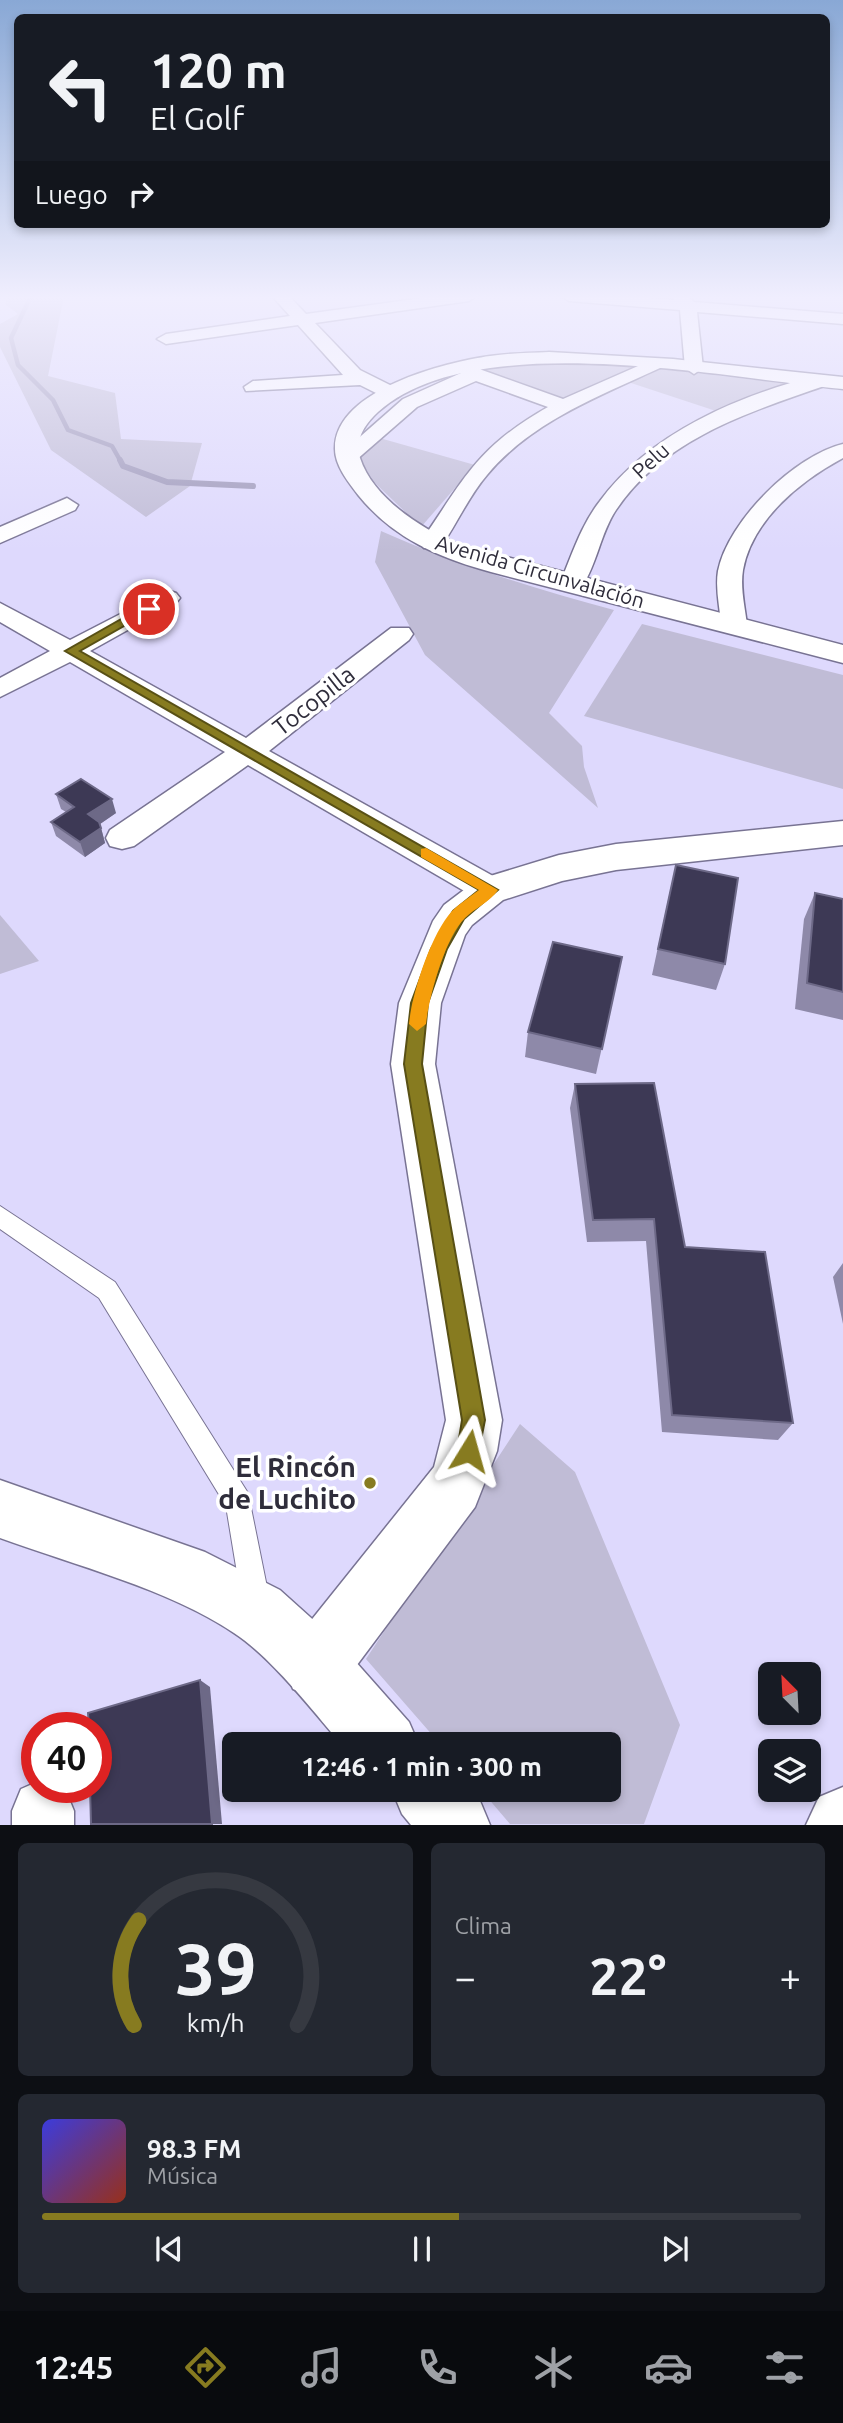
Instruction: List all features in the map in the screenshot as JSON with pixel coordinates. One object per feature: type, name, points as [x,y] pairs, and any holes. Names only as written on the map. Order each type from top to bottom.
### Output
[{"type":"street","points":[[253,387],[330,381]]},
{"type":"street","points":[[364,381],[391,393]]},
{"type":"street","points":[[348,457],[351,432],[361,416],[391,393],[415,381]]},
{"type":"street","points":[[348,457],[410,403],[449,381]]},
{"type":"street","points":[[498,381],[564,407]]},
{"type":"street","points":[[432,543],[479,471],[508,443],[564,407],[618,381]]},
{"type":"street","name":"Pelu","points":[[572,583],[607,506],[643,465],[675,440],[712,419],[832,382]]},
{"type":"street","points":[[734,625],[731,566],[757,516],[792,481],[843,450]]},
{"type":"street","name":"Avenida Circunvalación","points":[[348,457],[388,511],[413,532],[432,543],[498,565],[843,654]]},
{"type":"street","points":[[0,536],[67,505]]},
{"type":"street","points":[[0,689],[167,598]]},
{"type":"street","points":[[0,611],[490,890]]},
{"type":"street","name":"Tocopilla","points":[[121,838],[290,722],[400,634]]},
{"type":"street","points":[[316,1666],[456,1487],[469,1451],[474,1420],[413,1064],[419,1003],[439,949],[458,915],[490,890],[520,878],[616,857],[843,832]]},
{"type":"street","points":[[0,1509],[205,1582],[258,1612],[316,1666],[374,1732]]},
{"type":"street","points":[[436,1802],[456,1825]]},
{"type":"lane","points":[[0,1216],[107,1290],[239,1502],[258,1612]]},
{"type":"shaded area","points":[[17,381],[68,381],[115,393],[121,439],[202,443],[190,486],[146,517],[51,450]]},
{"type":"shaded area","points":[[504,381],[611,381],[565,403]]},
{"type":"shaded area","points":[[626,381],[766,381],[799,385],[716,411]]},
{"type":"shaded area","points":[[376,437],[475,465],[421,527],[375,483],[355,453]]},
{"type":"shaded area","points":[[381,531],[496,575],[614,610],[549,713],[582,746],[584,767],[598,808],[425,655],[375,562]]},
{"type":"shaded area","points":[[642,624],[843,675],[843,789],[584,716]]},
{"type":"shaded area","points":[[0,915],[39,961],[0,974]]},
{"type":"shaded area","points":[[520,1424],[575,1472],[680,1725],[644,1824],[510,1824],[491,1802],[621,1802],[621,1732],[430,1732],[366,1659]]},
{"type":"building","points":[[81,779],[112,799],[88,814],[99,822],[101,828],[80,842],[51,822],[74,807],[56,794]]},
{"type":"building","points":[[676,865],[738,878],[725,964],[658,949]]},
{"type":"building","points":[[815,893],[843,899],[843,992],[807,983]]},
{"type":"building","points":[[553,942],[622,957],[602,1049],[528,1032]]},
{"type":"building","points":[[654,1083],[685,1247],[765,1252],[793,1423],[672,1415],[654,1219],[593,1220],[575,1084]]},
{"type":"building","points":[[200,1680],[212,1824],[91,1824],[90,1803],[112,1803],[112,1712],[91,1712]]},
{"type":"waterway","points":[[34,381],[53,400],[68,430],[112,446],[121,462]]},
{"type":"waterway","points":[[121,462],[123,466],[167,482],[253,486]]},
{"type":"slow traffic","points":[[417,1024],[419,1003],[447,931],[458,915],[490,890],[426,853]]},
{"type":"place","name":"El Rincón de Luchito","points":[[370,1483]]},
{"type":"route","points":[[149,609],[71,651],[490,890],[458,915],[439,949],[419,1003],[413,1064],[474,1420],[469,1451]]}]
